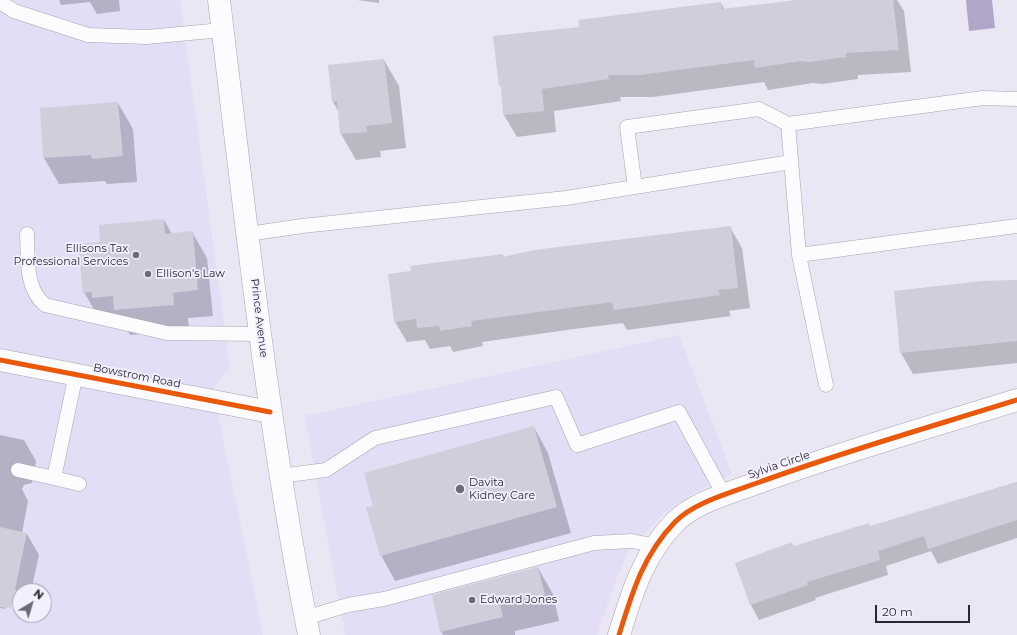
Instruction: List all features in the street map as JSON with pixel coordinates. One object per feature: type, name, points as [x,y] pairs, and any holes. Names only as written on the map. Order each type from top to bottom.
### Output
[{"type":"street","name":"Prince Avenue","points":[[219,0],[270,412],[307,627]]},
{"type":"street","name":"Bowstrom Road","points":[[0,360],[270,412]]},
{"type":"street","name":"Sylvia Circle","points":[[619,635],[636,581],[649,556],[676,522],[706,501],[783,473],[1017,400]]},
{"type":"lane","points":[[0,2],[14,11],[88,35],[147,37],[222,30]]},
{"type":"lane","points":[[635,188],[627,127],[759,109],[788,124],[983,98],[1017,99]]},
{"type":"lane","points":[[788,124],[799,255],[826,385]]},
{"type":"lane","points":[[248,234],[302,226],[566,198],[791,162]]},
{"type":"lane","points":[[799,255],[1017,226]]},
{"type":"lane","points":[[27,234],[28,261],[33,289],[37,299],[45,305],[167,333],[261,334]]},
{"type":"lane","points":[[54,478],[76,374]]},
{"type":"lane","points":[[280,476],[326,470],[375,438],[556,397],[577,445],[679,412],[724,495]]},
{"type":"lane","points":[[18,470],[79,484]]},
{"type":"lane","points":[[307,627],[348,605],[384,599],[594,543],[632,541],[657,546]]},
{"type":"shaded area","points":[[0,0],[180,0],[230,368],[213,389],[263,635],[0,635]]},
{"type":"shaded area","points":[[966,0],[992,0],[995,28],[969,31]]},
{"type":"shaded area","points":[[679,335],[732,474],[699,490],[666,511],[629,550],[615,582],[597,635],[345,635],[305,416]]},
{"type":"building","points":[[796,0],[893,0],[899,50],[846,53],[846,57],[809,62],[800,61],[755,68],[754,60],[640,75],[608,75],[609,79],[542,89],[544,111],[503,115],[501,86],[499,86],[493,36],[579,27],[578,20],[721,2],[722,9]]},
{"type":"building","points":[[384,59],[392,123],[366,126],[367,132],[340,134],[337,101],[332,102],[328,65]]},
{"type":"building","points":[[118,102],[123,156],[92,159],[91,155],[43,158],[40,108]]},
{"type":"building","points":[[164,219],[165,234],[193,231],[198,290],[173,293],[174,305],[114,310],[113,296],[92,298],[92,292],[83,293],[78,244],[100,242],[99,225]]},
{"type":"building","points":[[731,226],[738,288],[718,290],[720,295],[614,310],[612,302],[471,321],[472,326],[440,331],[439,326],[417,328],[416,319],[394,322],[388,274],[411,271],[410,266],[503,254],[503,257],[534,250]]},
{"type":"building","points":[[1017,280],[1017,341],[900,353],[894,291],[982,281]]},
{"type":"building","name":"Davita Kidney Care","points":[[534,426],[557,507],[380,556],[366,507],[373,506],[364,473]]},
{"type":"building","points":[[1017,482],[1017,520],[928,549],[924,536],[878,551],[880,560],[807,582],[808,585],[750,605],[735,563],[792,542],[794,546],[869,523],[870,526]]},
{"type":"building","points":[[0,527],[27,533],[16,583],[12,583],[11,608],[0,607]]},
{"type":"building","name":"Edward Jones","points":[[538,567],[545,595],[500,605],[503,617],[440,632],[432,595]]},
{"type":"cycle path","points":[[0,360],[270,412]]},
{"type":"cycle path","points":[[619,635],[634,589],[647,561],[664,535],[675,522],[692,509],[724,494],[821,461],[1017,400]]},
{"type":"place","name":"Ellisons Tax Professional Services","points":[[136,255]]},
{"type":"place","name":"Ellison's Law","points":[[148,274]]},
{"type":"place","name":"Davita Kidney Care","points":[[460,489]]},
{"type":"place","name":"Edward Jones","points":[[472,600]]}]
